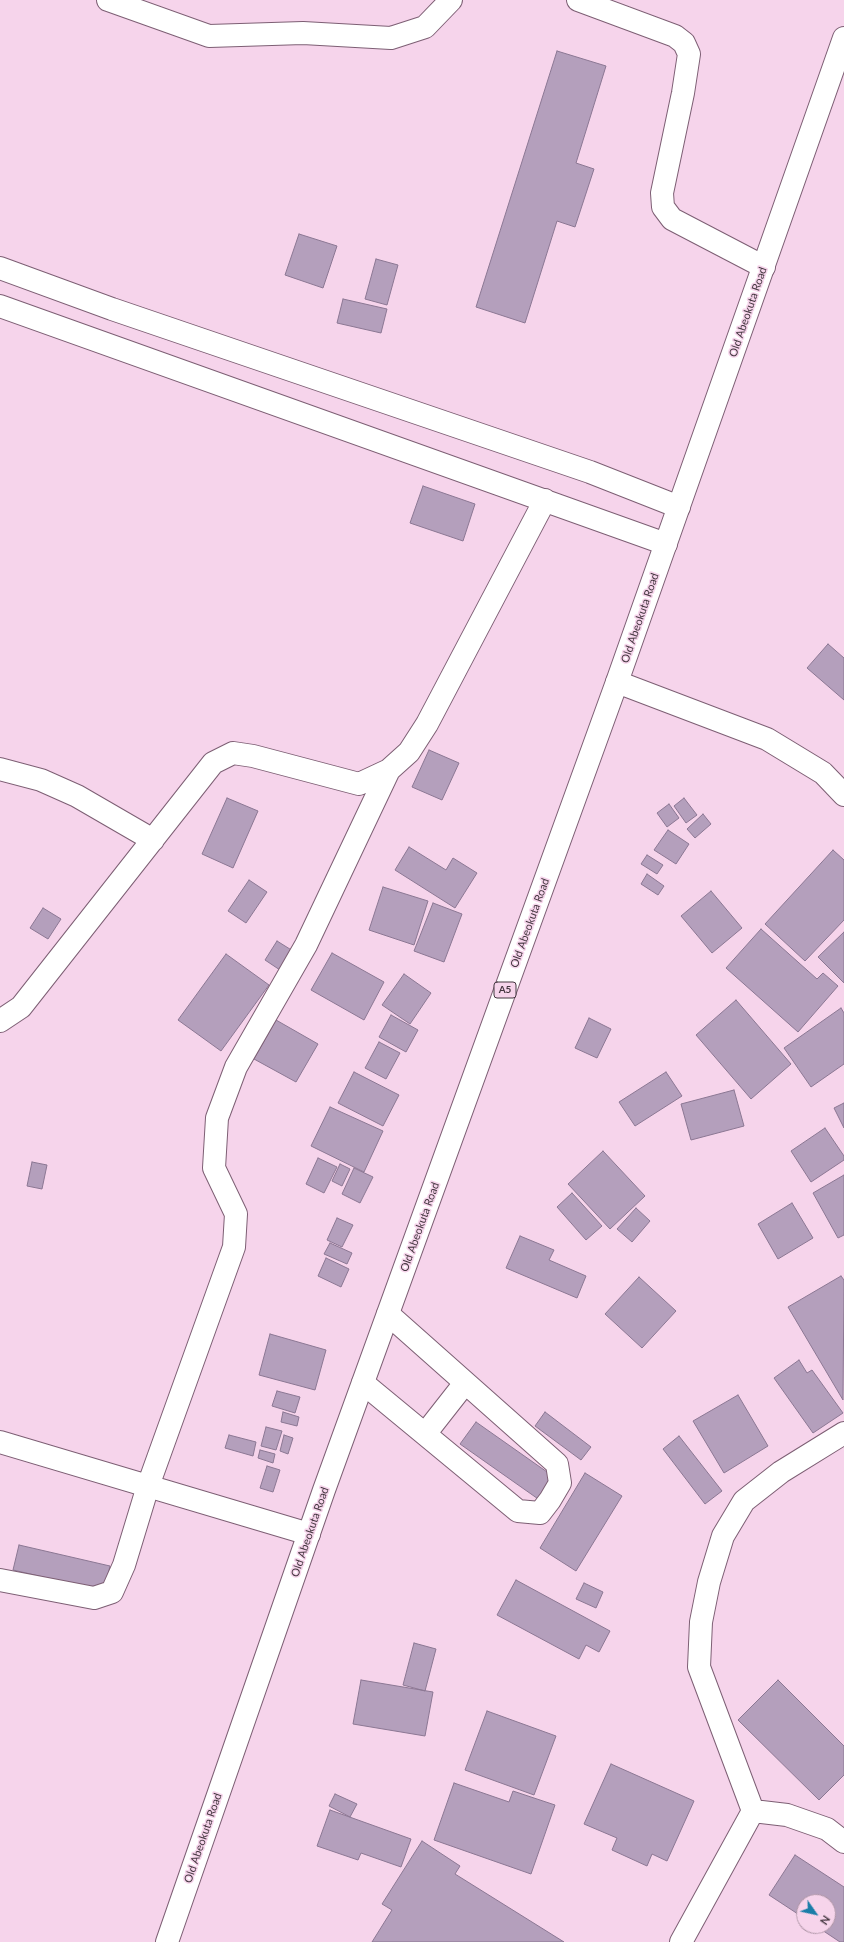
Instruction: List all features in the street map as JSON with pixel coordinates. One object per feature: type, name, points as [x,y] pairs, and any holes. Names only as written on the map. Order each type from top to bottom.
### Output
[{"type":"main road","points":[[108,0],[209,36],[303,33],[391,38],[425,27],[451,0]]},
{"type":"main road","points":[[578,0],[676,36],[684,43],[689,54],[683,93],[662,193],[663,207],[672,219],[764,267]]},
{"type":"main road","name":"Old Abeokuta Road","points":[[167,1942],[309,1534],[617,682],[844,38]]},
{"type":"main road","points":[[0,268],[112,309],[590,472],[679,507]]},
{"type":"main road","points":[[0,306],[666,544]]},
{"type":"main road","points":[[0,1021],[21,1007],[213,763],[233,753],[253,756],[359,784],[389,770],[409,752],[427,724],[546,500]]},
{"type":"main road","points":[[617,682],[768,739],[823,773],[844,795]]},
{"type":"main road","points":[[0,769],[40,780],[77,796],[153,840]]},
{"type":"main road","points":[[0,1580],[94,1598],[112,1592],[124,1565],[148,1486],[234,1247],[236,1214],[214,1168],[217,1118],[236,1067],[306,945],[389,770]]},
{"type":"main road","points":[[363,1383],[518,1511],[540,1513],[560,1484],[557,1464],[388,1314]]},
{"type":"main road","points":[[425,1434],[465,1383]]},
{"type":"main road","points":[[681,1942],[753,1811],[699,1667],[701,1622],[709,1582],[724,1536],[744,1501],[781,1472],[844,1433]]},
{"type":"main road","points":[[0,1442],[309,1534]]},
{"type":"main road","points":[[753,1811],[787,1815],[827,1829],[844,1842]]},
{"type":"building","points":[[557,51],[606,66],[576,163],[594,169],[575,227],[557,221],[525,323],[476,307]]},
{"type":"building","points":[[299,234],[337,246],[323,288],[285,275]]},
{"type":"building","points":[[376,259],[398,265],[387,305],[365,299]]},
{"type":"building","points":[[343,299],[387,309],[381,333],[337,323]]},
{"type":"building","points":[[423,486],[475,504],[463,541],[410,523]]},
{"type":"building","points":[[828,644],[844,658],[844,700],[807,668]]},
{"type":"building","points":[[429,750],[459,763],[442,800],[412,787]]},
{"type":"building","points":[[227,798],[258,811],[233,868],[202,854]]},
{"type":"building","points":[[684,798],[697,815],[686,823],[674,806]]},
{"type":"building","points":[[669,804],[679,818],[667,827],[657,813]]},
{"type":"building","points":[[703,814],[711,824],[695,838],[687,829]]},
{"type":"building","points":[[668,830],[689,844],[676,864],[654,850]]},
{"type":"building","points":[[409,847],[446,870],[453,858],[477,873],[455,908],[395,870]]},
{"type":"building","points":[[833,850],[844,860],[844,920],[805,961],[765,924]]},
{"type":"building","points":[[647,855],[663,865],[657,874],[641,864]]},
{"type":"building","points":[[647,874],[664,886],[658,895],[641,884]]},
{"type":"building","points":[[249,880],[267,892],[246,923],[228,911]]},
{"type":"building","points":[[383,887],[428,901],[414,945],[369,930]]},
{"type":"building","points":[[711,891],[742,928],[712,953],[681,916]]},
{"type":"building","points":[[433,903],[462,914],[444,962],[414,951]]},
{"type":"building","points":[[43,908],[61,919],[48,939],[30,928]]},
{"type":"building","points":[[761,929],[817,979],[823,973],[838,986],[798,1032],[726,968]]},
{"type":"building","points":[[844,932],[844,983],[818,957]]},
{"type":"building","points":[[277,941],[293,951],[280,970],[265,960]]},
{"type":"building","points":[[332,953],[384,982],[364,1020],[311,990]]},
{"type":"building","points":[[226,954],[269,985],[221,1051],[178,1020]]},
{"type":"building","points":[[404,974],[431,993],[410,1024],[382,1005]]},
{"type":"building","points":[[736,1000],[791,1064],[751,1099],[696,1035]]},
{"type":"building","points":[[841,1008],[844,1013],[844,1064],[811,1087],[784,1048]]},
{"type":"building","points":[[391,1015],[418,1030],[406,1052],[379,1037]]},
{"type":"building","points":[[589,1018],[611,1029],[597,1058],[575,1048]]},
{"type":"building","points":[[276,1020],[318,1044],[296,1082],[254,1059]]},
{"type":"building","points":[[379,1042],[400,1053],[386,1079],[365,1068]]},
{"type":"building","points":[[354,1072],[399,1095],[383,1126],[338,1103]]},
{"type":"building","points":[[666,1072],[682,1096],[635,1126],[619,1102]]},
{"type":"building","points":[[734,1090],[744,1126],[691,1140],[681,1104]]},
{"type":"building","points":[[844,1103],[844,1128],[834,1108]]},
{"type":"building","points":[[330,1107],[383,1131],[364,1172],[311,1146]]},
{"type":"building","points":[[825,1128],[844,1156],[844,1160],[811,1182],[791,1151]]},
{"type":"building","points":[[603,1151],[645,1196],[610,1229],[568,1184]]},
{"type":"building","points":[[318,1158],[337,1167],[324,1193],[306,1184]]},
{"type":"building","points":[[32,1162],[47,1165],[42,1189],[27,1186]]},
{"type":"building","points":[[340,1164],[350,1169],[342,1186],[332,1181]]},
{"type":"building","points":[[354,1168],[373,1177],[360,1203],[342,1194]]},
{"type":"building","points":[[844,1175],[844,1235],[838,1238],[813,1193]]},
{"type":"building","points":[[572,1193],[602,1226],[586,1240],[557,1207]]},
{"type":"building","points":[[792,1203],[813,1238],[778,1259],[758,1224]]},
{"type":"building","points":[[636,1208],[650,1221],[632,1242],[617,1229]]},
{"type":"building","points":[[337,1218],[353,1225],[342,1247],[327,1240]]},
{"type":"building","points":[[520,1236],[554,1250],[549,1260],[586,1276],[577,1298],[506,1268]]},
{"type":"building","points":[[330,1243],[352,1253],[347,1264],[324,1254]]},
{"type":"building","points":[[326,1258],[349,1269],[341,1287],[318,1276]]},
{"type":"building","points":[[841,1276],[844,1280],[843,1400],[788,1307]]},
{"type":"building","points":[[639,1277],[676,1311],[642,1348],[605,1314]]},
{"type":"building","points":[[270,1334],[326,1350],[315,1390],[259,1375]]},
{"type":"building","points":[[799,1360],[807,1373],[812,1370],[843,1413],[813,1433],[774,1378]]},
{"type":"building","points":[[277,1391],[300,1397],[295,1413],[272,1406]]},
{"type":"building","points":[[738,1395],[768,1446],[724,1473],[693,1421]]},
{"type":"building","points":[[283,1412],[299,1417],[297,1426],[281,1422]]},
{"type":"building","points":[[545,1412],[591,1447],[581,1460],[535,1426]]},
{"type":"building","points":[[476,1422],[557,1479],[541,1501],[460,1444]]},
{"type":"building","points":[[266,1427],[282,1431],[276,1450],[261,1446]]},
{"type":"building","points":[[229,1435],[256,1442],[253,1456],[225,1448]]},
{"type":"building","points":[[284,1435],[293,1438],[288,1454],[280,1451]]},
{"type":"building","points":[[679,1436],[722,1491],[705,1504],[663,1449]]},
{"type":"building","points":[[260,1450],[275,1454],[273,1463],[258,1458]]},
{"type":"building","points":[[267,1466],[280,1470],[273,1492],[260,1488]]},
{"type":"building","points":[[585,1473],[622,1496],[576,1571],[540,1548]]},
{"type":"building","points":[[19,1545],[110,1566],[104,1591],[13,1570]]},
{"type":"building","points":[[516,1580],[610,1631],[599,1652],[586,1645],[579,1659],[497,1615]]},
{"type":"building","points":[[584,1583],[603,1592],[596,1608],[576,1599]]},
{"type":"building","points":[[414,1643],[436,1649],[425,1691],[403,1685]]},
{"type":"building","points":[[361,1680],[433,1692],[425,1736],[353,1724]]},
{"type":"building","points":[[778,1680],[844,1746],[844,1775],[819,1800],[738,1720]]},
{"type":"building","points":[[487,1711],[556,1736],[534,1795],[465,1770]]},
{"type":"building","points":[[611,1764],[694,1801],[667,1861],[652,1854],[647,1866],[612,1850],[617,1838],[584,1824]]},
{"type":"building","points":[[454,1783],[509,1802],[513,1791],[555,1805],[531,1874],[434,1840]]},
{"type":"building","points":[[335,1794],[357,1804],[350,1817],[329,1806]]},
{"type":"building","points":[[330,1810],[411,1839],[401,1867],[361,1853],[358,1860],[317,1846]]},
{"type":"building","points":[[422,1841],[460,1866],[455,1874],[564,1942],[372,1942],[392,1910],[382,1904]]},
{"type":"building","points":[[795,1855],[844,1887],[844,1942],[840,1942],[828,1934],[836,1934],[836,1894],[796,1894],[796,1913],[769,1895]]}]
